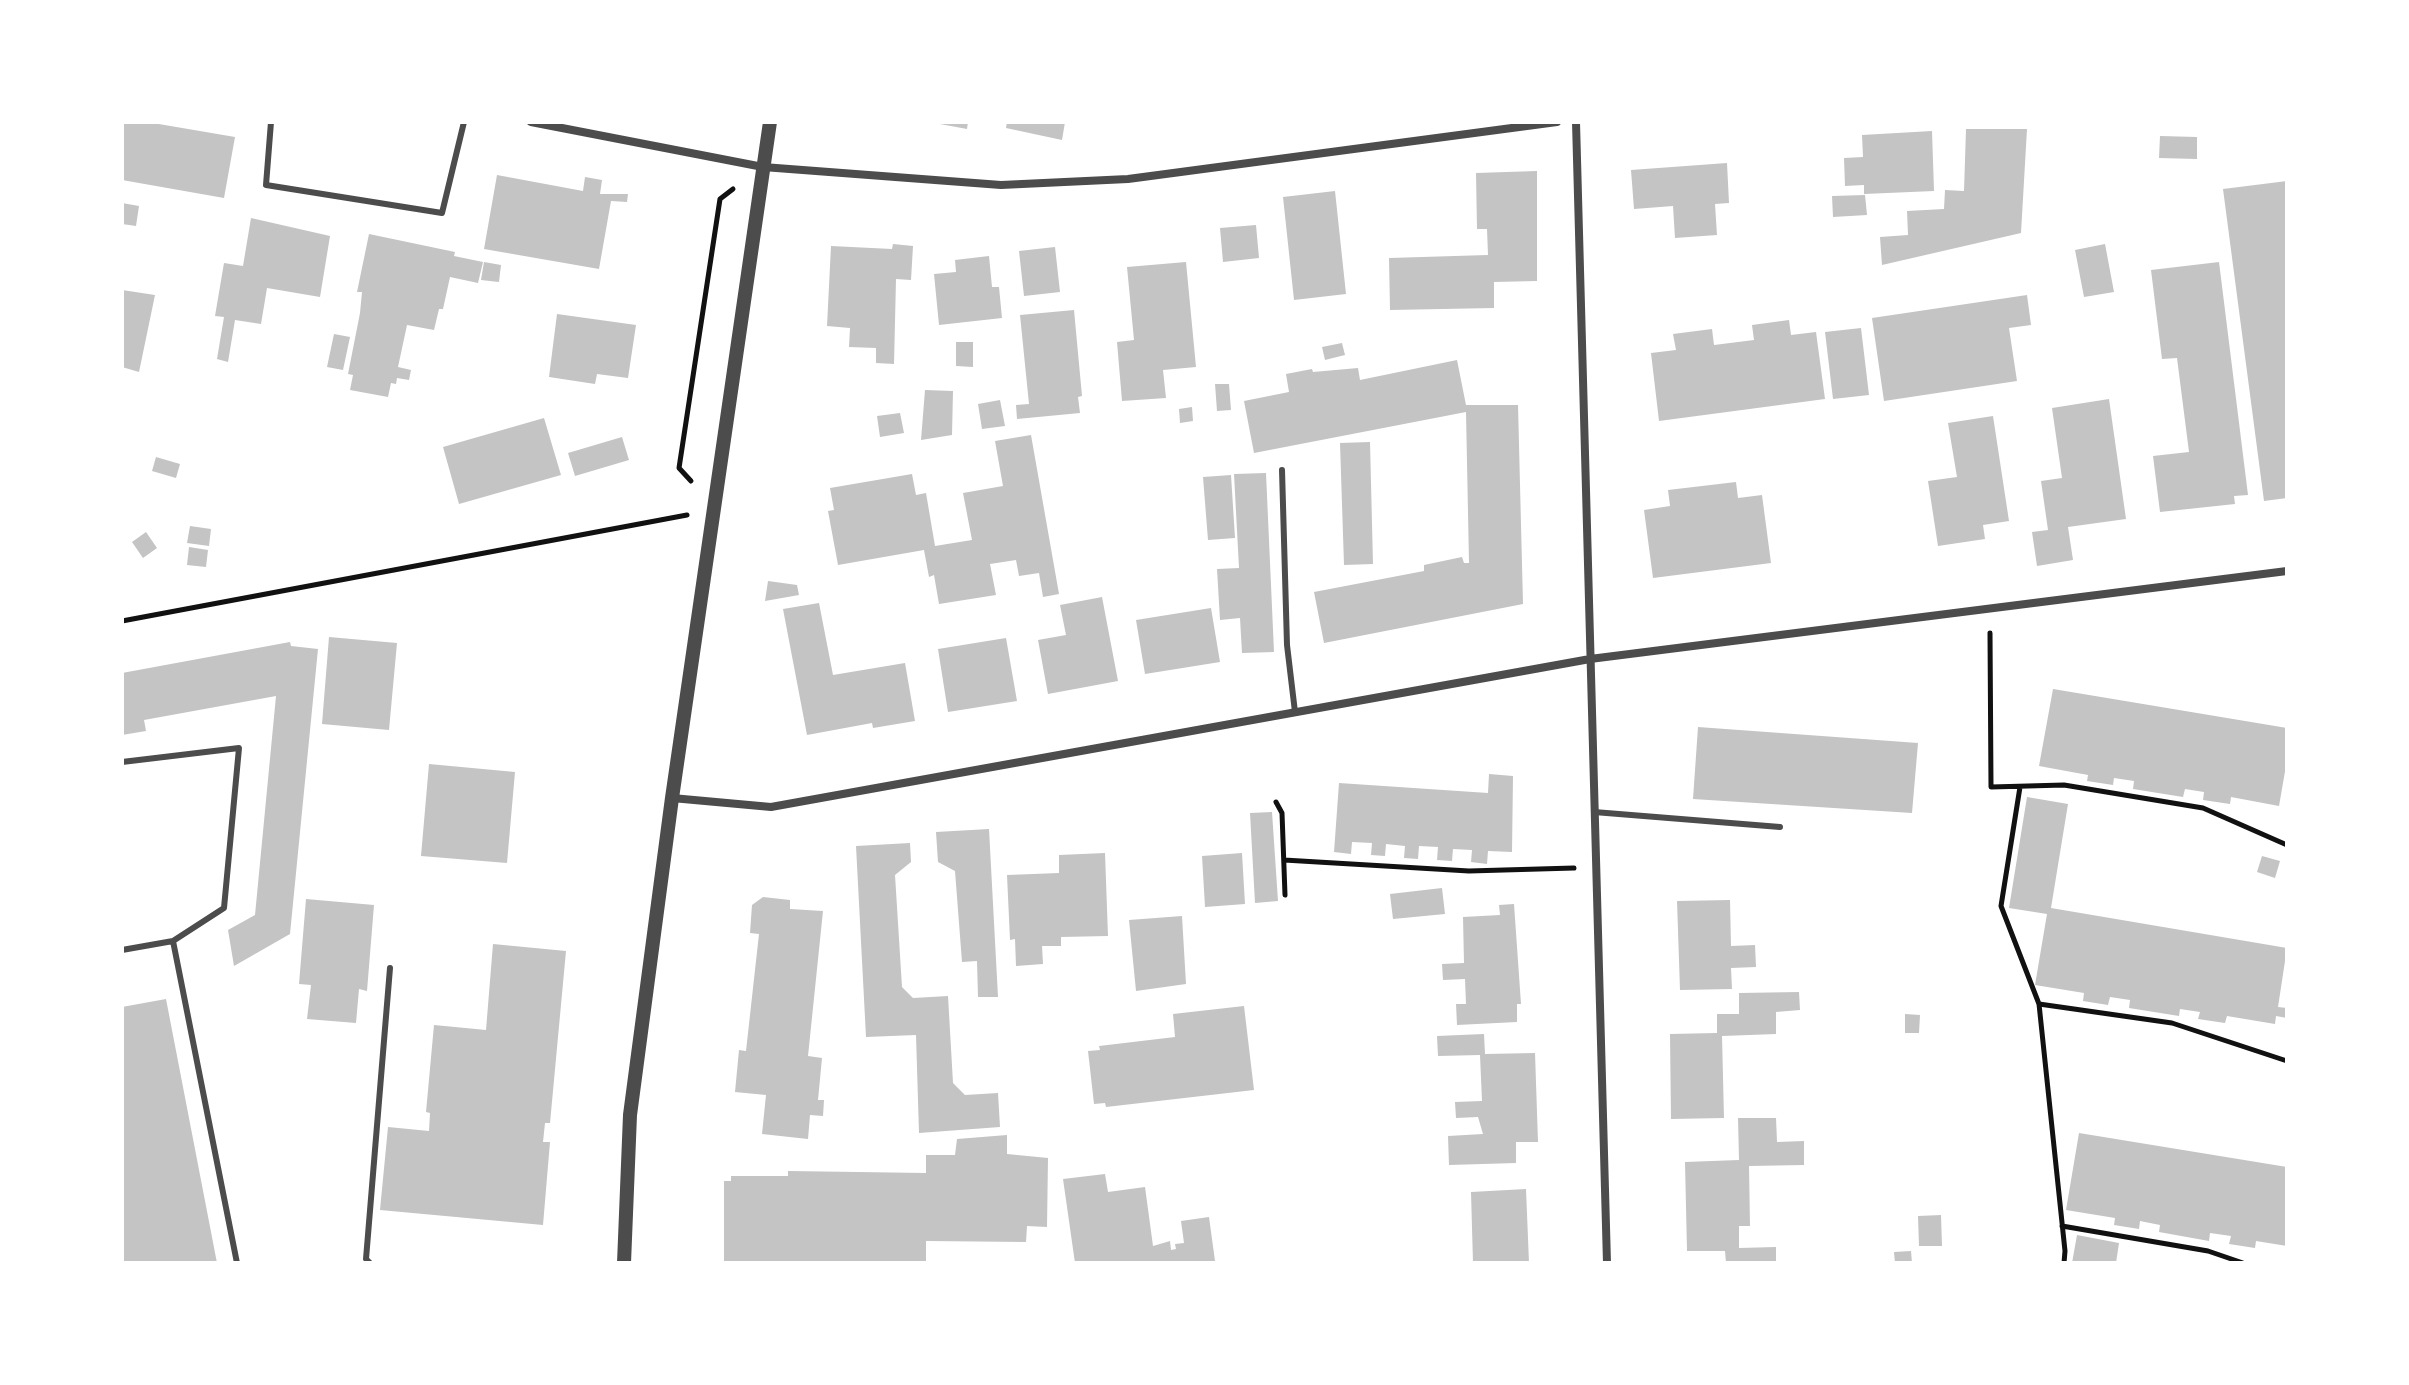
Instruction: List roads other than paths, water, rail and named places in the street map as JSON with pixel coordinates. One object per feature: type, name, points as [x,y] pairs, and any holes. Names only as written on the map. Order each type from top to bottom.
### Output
[{"type":"street","points":[[531,122],[763,167],[1001,185],[1128,179],[1557,122]]},
{"type":"street","points":[[624,1263],[630,1115],[672,798],[770,122]]},
{"type":"street","points":[[1576,122],[1607,1263]]},
{"type":"street","points":[[672,798],[771,807],[1590,659],[2287,571]]},
{"type":"lane","points":[[271,122],[266,185],[442,213],[464,122]]},
{"type":"lane","points":[[1282,470],[1287,645],[1295,712]]},
{"type":"lane","points":[[122,762],[239,748],[224,908],[173,941],[122,950]]},
{"type":"lane","points":[[1594,812],[1780,827]]},
{"type":"lane","points":[[173,941],[237,1263]]},
{"type":"lane","points":[[370,1263],[366,1259],[390,968]]}]
